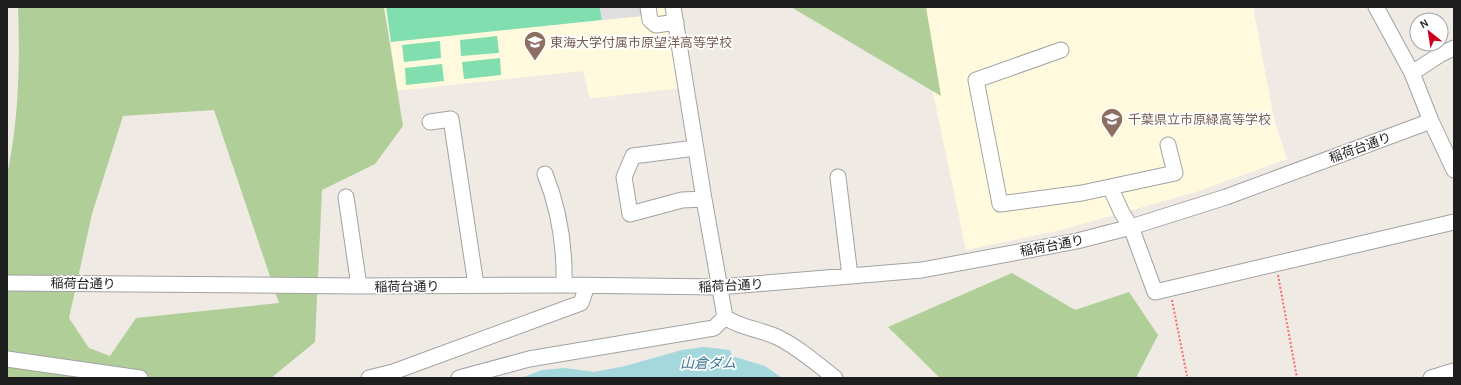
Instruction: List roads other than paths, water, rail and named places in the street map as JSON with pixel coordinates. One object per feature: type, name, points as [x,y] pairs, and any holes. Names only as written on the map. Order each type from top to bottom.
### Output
[{"type":"street","points":[[648,7],[650,20],[656,25],[676,22]]},
{"type":"street","points":[[673,7],[695,148],[725,317],[735,324],[754,328],[778,337],[804,354],[835,378]]},
{"type":"street","points":[[1376,7],[1412,73],[1431,121],[1454,170]]},
{"type":"street","points":[[1412,73],[1441,54],[1454,48]]},
{"type":"street","points":[[1061,50],[976,80],[1000,204],[1082,193],[1175,173],[1168,145]]},
{"type":"street","points":[[430,122],[451,119],[476,285]]},
{"type":"street","name":"稲荷台通り","points":[[7,282],[358,286],[476,285],[719,287],[922,270],[1077,241],[1131,226],[1226,196],[1431,121]]},
{"type":"street","points":[[695,148],[633,156],[624,177],[630,214],[682,200],[704,199]]},
{"type":"street","points":[[545,174],[561,232],[565,261],[564,286]]},
{"type":"street","points":[[838,177],[850,276]]},
{"type":"street","points":[[1110,187],[1122,213],[1131,226],[1155,292],[1454,222]]},
{"type":"street","points":[[346,197],[358,286]]},
{"type":"street","points":[[369,378],[393,372],[581,303],[587,286]]},
{"type":"street","points":[[459,378],[529,359],[714,328],[725,317]]},
{"type":"street","points":[[7,359],[140,378]]},
{"type":"street","points":[[1431,378],[1454,371]]},
{"type":"water","name":"山倉ダム","points":[[704,347],[730,350],[732,356],[765,366],[782,378],[521,378],[542,370],[565,368],[594,372],[625,366],[682,350]]},
{"type":"place","name":"東海大学付属市原望洋高等学校","points":[[535,62]]},
{"type":"place","name":"千葉県立市原緑高等学校","points":[[1112,138]]}]
